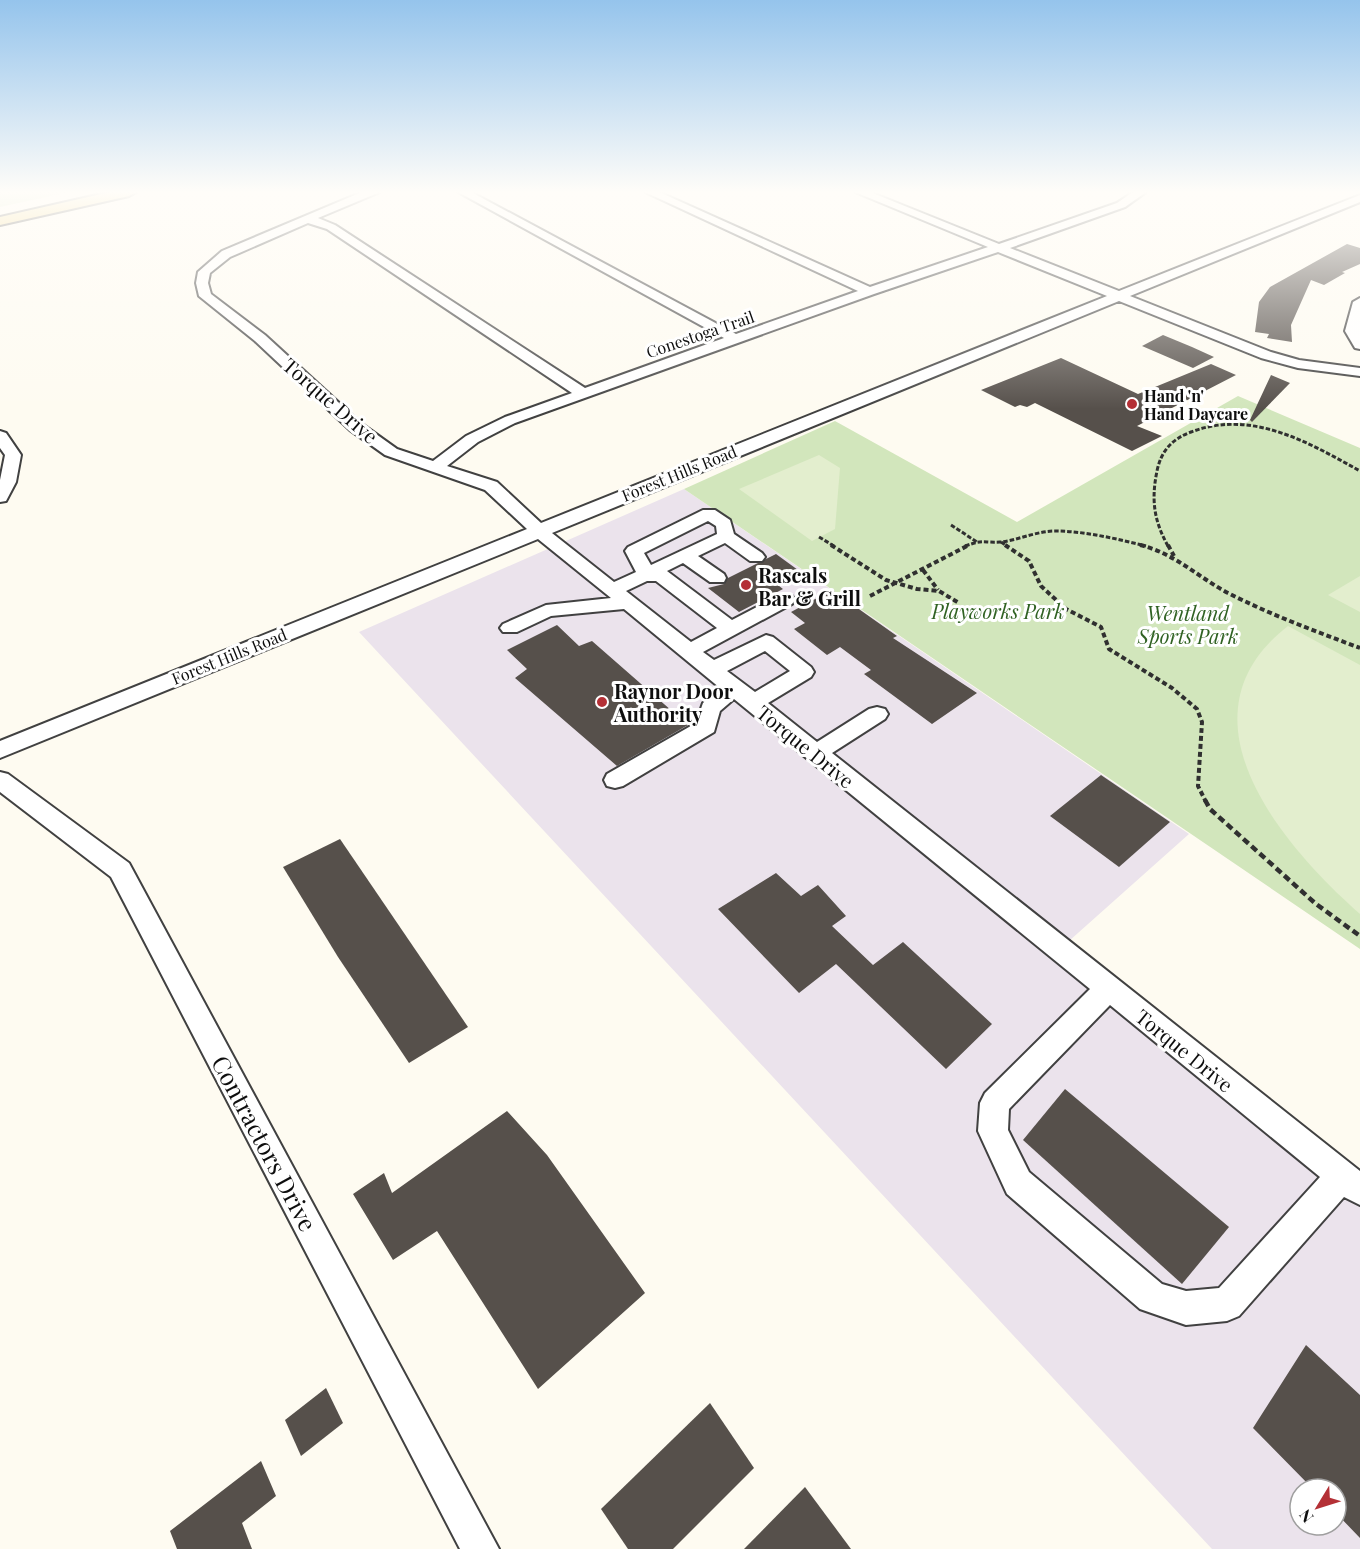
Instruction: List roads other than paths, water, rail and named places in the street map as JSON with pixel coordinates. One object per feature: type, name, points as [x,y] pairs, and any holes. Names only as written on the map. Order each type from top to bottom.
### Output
[{"type":"street","name":"Torque Drive","points":[[213,264],[204,272],[202,283],[205,296],[260,338],[357,427],[392,452],[490,486],[538,530],[612,590],[1351,1183]]},
{"type":"street","points":[[387,264],[582,393]]},
{"type":"street","points":[[597,264],[735,339]]},
{"type":"street","points":[[810,264],[869,291]]},
{"type":"street","name":"Conestoga Trail","points":[[436,466],[472,439],[510,420],[869,291],[951,264]]},
{"type":"street","points":[[1041,264],[1266,355],[1298,363],[1360,372]]},
{"type":"street","name":"Forest Hills Road","points":[[0,750],[1197,264]]},
{"type":"street","points":[[1360,302],[1352,331],[1360,345]]},
{"type":"street","points":[[0,436],[13,455],[8,482],[0,497]]},
{"type":"street","points":[[647,575],[634,551],[709,514],[724,524],[726,536],[756,557]]},
{"type":"street","points":[[612,590],[726,536]]},
{"type":"street","points":[[686,556],[717,578]]},
{"type":"street","points":[[647,575],[660,575],[730,628]]},
{"type":"street","points":[[689,651],[785,600]]},
{"type":"street","points":[[510,628],[546,611],[578,606],[629,603]]},
{"type":"street","points":[[712,670],[765,642],[804,672],[753,703]]},
{"type":"street","points":[[615,780],[706,727],[710,708],[734,687]]},
{"type":"street","points":[[816,753],[877,714]]},
{"type":"street","name":"Contractors Drive","points":[[0,780],[120,870],[480,1549]]},
{"type":"street","points":[[1109,988],[995,1103],[993,1131],[1018,1183],[1152,1297],[1186,1308],[1227,1304],[1351,1183]]},
{"type":"place","name":"Hand 'n' Hand Daycare","points":[[1132,404]]},
{"type":"place","name":"Rascals Bar & Grill","points":[[746,585]]},
{"type":"place","name":"Raynor Door Authority","points":[[602,702]]},
{"type":"park label","name":"Playworks Park","points":[[998,610]]},
{"type":"park label","name":"Wentland Sports Park","points":[[1188,624]]}]
